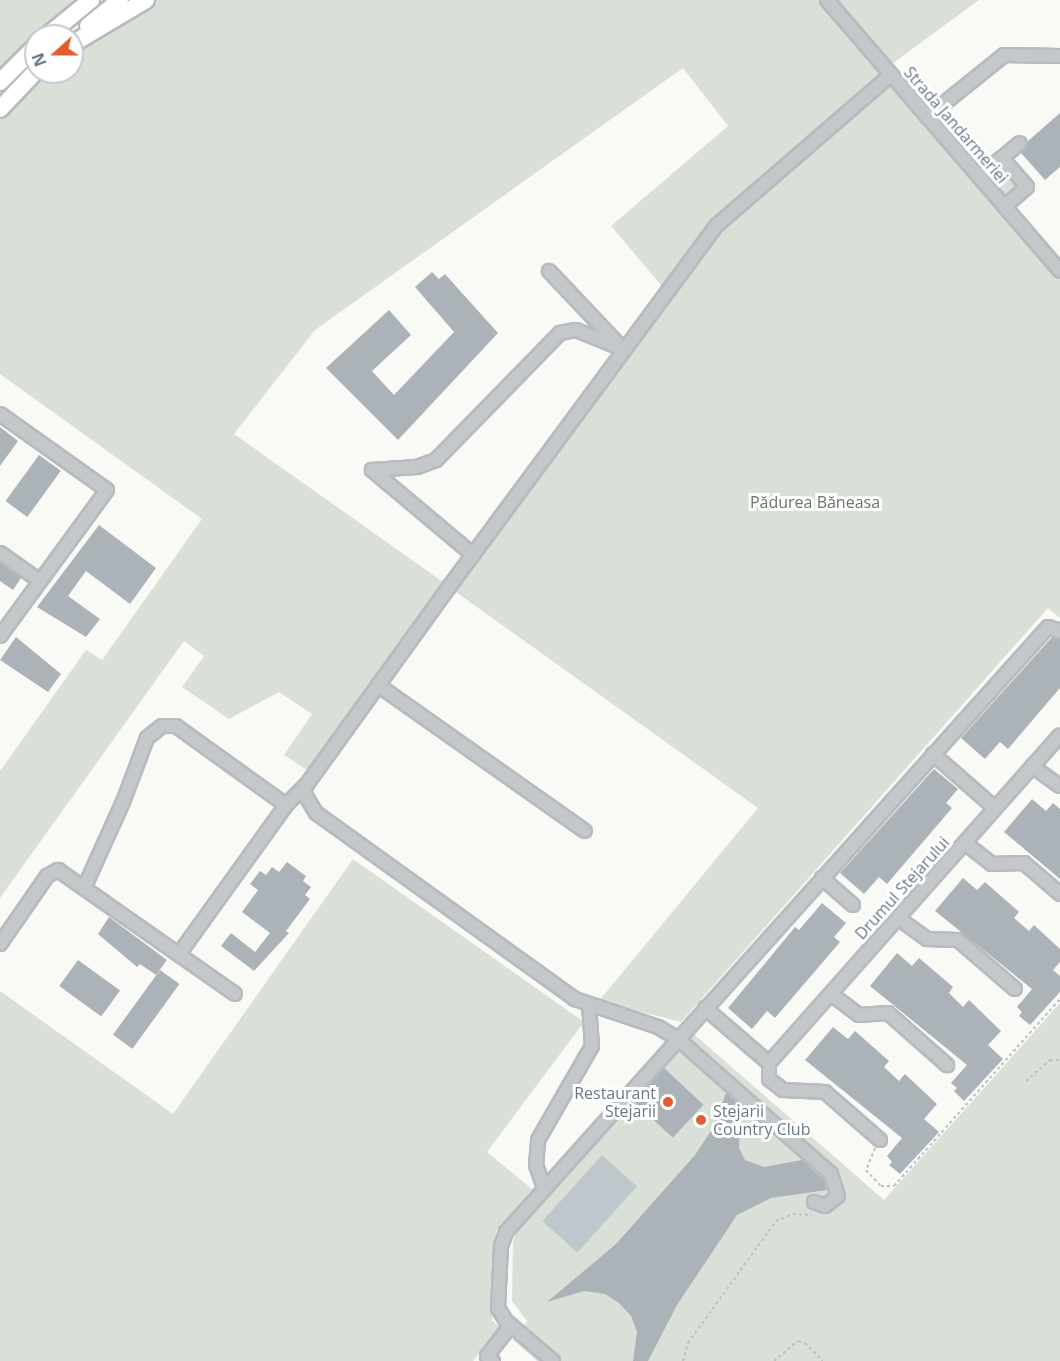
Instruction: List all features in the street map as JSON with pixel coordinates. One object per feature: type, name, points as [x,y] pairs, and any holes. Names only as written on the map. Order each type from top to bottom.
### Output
[{"type":"highway","points":[[55,24],[73,0]]},
{"type":"highway","points":[[61,24],[91,0]]},
{"type":"highway","points":[[84,35],[146,0]]},
{"type":"highway","points":[[84,32],[119,1]]},
{"type":"highway","points":[[0,82],[24,58]]},
{"type":"highway","points":[[0,109],[24,84]]},
{"type":"street","name":"Strada Jandarmeriei","points":[[827,0],[1004,207],[1058,264]]},
{"type":"street","points":[[927,117],[1004,55],[1060,56]]},
{"type":"street","points":[[179,954],[286,805],[307,784],[623,349],[729,213],[891,75]]},
{"type":"street","points":[[979,177],[1020,142]]},
{"type":"street","points":[[1002,158],[1027,187],[1004,207]]},
{"type":"street","points":[[549,271],[623,349]]},
{"type":"street","points":[[472,554],[372,470],[417,467],[436,460],[561,333],[576,330],[623,349]]},
{"type":"street","points":[[0,414],[107,490],[0,636]]},
{"type":"street","points":[[0,553],[40,581]]},
{"type":"street","points":[[554,1361],[511,1325],[498,1308],[501,1246],[510,1226],[1048,627],[1060,631]]},
{"type":"street","points":[[378,685],[585,831]]},
{"type":"street","points":[[85,886],[123,802],[147,738],[162,726],[176,726],[286,805]]},
{"type":"street","name":"Drumul Stejarului","points":[[769,1064],[1060,735]]},
{"type":"street","points":[[933,754],[995,808]]},
{"type":"street","points":[[1032,766],[1060,786]]},
{"type":"street","points":[[307,784],[306,801],[316,813],[589,1005],[658,1026],[678,1039],[831,1174],[838,1191],[835,1201],[825,1206],[814,1202]]},
{"type":"street","points":[[965,843],[992,864],[1024,863],[1060,894]]},
{"type":"street","points":[[0,944],[52,872],[64,872],[235,993]]},
{"type":"street","points":[[822,878],[853,905]]},
{"type":"street","points":[[898,918],[927,939],[958,940],[1015,989]]},
{"type":"street","points":[[831,994],[860,1015],[888,1013],[947,1065]]},
{"type":"street","points":[[544,1188],[536,1165],[538,1140],[592,1046],[589,1005]]},
{"type":"street","points":[[705,1008],[769,1064],[769,1079],[783,1090],[825,1092],[880,1140]]},
{"type":"street","points":[[493,1361],[487,1356],[511,1325]]},
{"type":"path","points":[[880,1140],[866,1170],[880,1186],[894,1186],[1060,999]]},
{"type":"path","points":[[1026,1081],[1050,1060],[1060,1060]]},
{"type":"path","points":[[683,1361],[688,1343],[776,1221],[793,1214],[814,1215]]},
{"type":"path","points":[[774,1361],[798,1341],[805,1343],[823,1361]]},
{"type":"green space","points":[[0,0],[73,0],[54,24],[24,24],[24,58],[0,82]]},
{"type":"green space","name":"Pădurea Băneasa","points":[[146,0],[979,0],[885,69],[1060,271],[1060,618],[1048,608],[681,1022],[599,1001],[758,808],[449,587],[666,291],[611,226],[728,126],[683,68],[315,330],[234,434],[443,582],[307,770],[284,755],[312,714],[279,692],[229,719],[182,687],[204,656],[184,641],[0,898],[0,771],[86,650],[102,660],[202,519],[0,374],[0,109],[24,84],[84,84],[84,37]]},
{"type":"green space","points":[[1000,168],[1017,188],[1006,197],[989,177]]},
{"type":"green space","points":[[353,859],[584,1022],[487,1152],[532,1189],[496,1231],[492,1320],[500,1328],[473,1361],[0,1361],[0,991],[173,1114]]},
{"type":"green space","points":[[1060,1003],[1060,1361],[537,1361],[513,1340],[527,1321],[512,1301],[513,1242],[517,1231],[688,1029],[884,1200]]},
{"type":"shaded area","points":[[602,1155],[637,1186],[577,1253],[542,1221]]},
{"type":"building","points":[[1060,113],[1060,167],[1045,180],[1021,153],[1028,141]]},
{"type":"building","points":[[432,272],[439,279],[445,274],[498,333],[398,440],[326,368],[389,310],[411,335],[372,371],[394,395],[454,332],[415,287]]},
{"type":"building","points":[[0,427],[18,441],[0,466]]},
{"type":"building","points":[[39,455],[61,471],[27,517],[5,501]]},
{"type":"building","points":[[99,525],[156,568],[130,604],[86,571],[68,596],[100,619],[86,637],[37,607]]},
{"type":"building","points":[[0,563],[21,578],[13,590],[0,581]]},
{"type":"building","points":[[16,637],[61,674],[48,692],[0,660]]},
{"type":"building","points":[[1052,637],[1060,639],[1060,688],[1008,749],[1000,742],[985,759],[961,738]]},
{"type":"building","points":[[934,769],[958,789],[946,803],[952,808],[887,884],[879,877],[864,894],[840,873]]},
{"type":"building","points":[[1032,799],[1046,811],[1053,803],[1060,809],[1060,879],[1004,832]]},
{"type":"building","points":[[287,862],[306,876],[303,881],[311,887],[305,895],[310,899],[286,931],[289,933],[254,971],[221,946],[231,933],[255,952],[270,933],[242,912],[258,890],[250,884],[260,871],[266,875],[272,867],[279,872]]},
{"type":"building","points":[[963,878],[977,890],[985,882],[1019,912],[1014,918],[1029,931],[1034,925],[1060,949],[1060,962],[1053,970],[1060,976],[1060,992],[1030,1025],[1019,1016],[1022,1012],[1017,1007],[1032,989],[935,911]]},
{"type":"building","points":[[822,903],[846,923],[834,937],[840,942],[775,1018],[767,1011],[752,1029],[728,1008],[795,927],[799,930]]},
{"type":"building","points":[[109,917],[167,960],[156,975],[140,964],[137,967],[98,934]]},
{"type":"building","points":[[897,953],[912,966],[919,958],[953,987],[949,993],[963,1007],[969,1000],[1001,1031],[988,1045],[1003,1059],[964,1101],[954,1091],[957,1088],[951,1083],[967,1065],[870,986]]},
{"type":"building","points":[[78,960],[120,991],[101,1016],[59,986]]},
{"type":"building","points":[[160,970],[179,984],[132,1049],[113,1035]]},
{"type":"building","points":[[833,1027],[848,1039],[855,1031],[889,1061],[884,1067],[899,1081],[905,1074],[937,1104],[924,1119],[939,1132],[900,1174],[889,1165],[892,1162],[887,1156],[902,1138],[805,1060]]},
{"type":"building","name":"Restaurant Stejarii","points":[[664,1068],[703,1105],[673,1138],[633,1101]]},
{"type":"building","points":[[726,1093],[741,1106],[739,1148],[745,1160],[764,1167],[802,1160],[824,1180],[827,1190],[771,1198],[737,1215],[677,1305],[648,1361],[633,1361],[637,1332],[631,1316],[619,1303],[605,1294],[584,1291],[547,1302],[616,1244],[695,1155],[711,1131]]},
{"type":"place","name":"Restaurant Stejarii","points":[[668,1102]]},
{"type":"place","name":"Stejarii Country Club","points":[[701,1120]]}]
